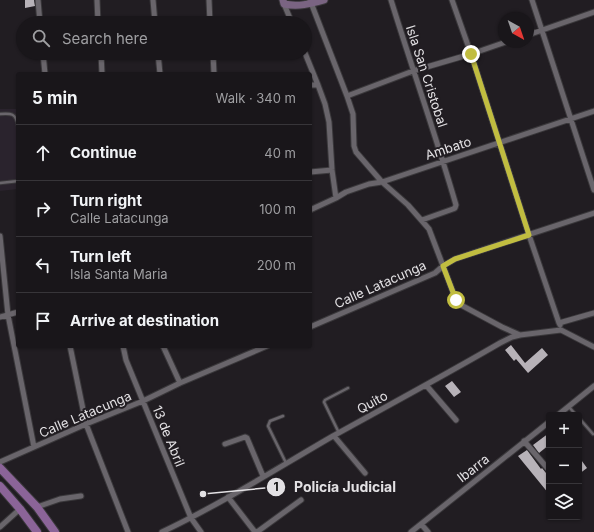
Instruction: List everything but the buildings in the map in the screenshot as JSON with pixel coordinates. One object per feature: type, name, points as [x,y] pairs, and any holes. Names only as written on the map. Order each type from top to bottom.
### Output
[{"type":"main road","points":[[0,468],[37,507],[55,532]]},
{"type":"main road","points":[[0,486],[37,532]]},
{"type":"street","points":[[38,0],[39,16]]},
{"type":"street","points":[[96,0],[97,16]]},
{"type":"street","points":[[153,0],[154,16]]},
{"type":"street","points":[[209,0],[210,16]]},
{"type":"street","points":[[283,2],[298,6],[324,0]]},
{"type":"street","name":"Isla San Cristobal","points":[[391,0],[456,205],[453,209],[422,220]]},
{"type":"street","points":[[452,0],[561,330],[594,347]]},
{"type":"street","points":[[532,0],[594,190]]},
{"type":"street","points":[[283,2],[289,16]]},
{"type":"street","points":[[310,2],[353,114],[354,146],[356,152],[382,182],[408,205],[429,229],[456,300],[461,305],[502,327],[520,334]]},
{"type":"street","points":[[534,32],[594,12]]},
{"type":"street","points":[[347,96],[413,72],[498,45]]},
{"type":"street","points":[[44,60],[45,72]]},
{"type":"street","points":[[101,60],[102,72]]},
{"type":"street","points":[[159,60],[160,72]]},
{"type":"street","points":[[213,60],[214,72]]},
{"type":"street","points":[[308,60],[325,104],[330,122],[332,170],[336,198]]},
{"type":"street","points":[[312,85],[318,85]]},
{"type":"street","name":"Ambato","points":[[312,209],[346,192],[369,184],[382,182],[594,111]]},
{"type":"street","points":[[312,172],[332,170]]},
{"type":"street","name":"Calle Latacunga","points":[[312,326],[434,273],[455,259],[594,213]]},
{"type":"street","points":[[0,236],[8,315],[34,447]]},
{"type":"street","points":[[0,317],[16,313]]},
{"type":"street","points":[[559,323],[594,313]]},
{"type":"street","name":"Quito","points":[[162,532],[191,518],[500,343],[520,334],[561,330]]},
{"type":"street","points":[[70,348],[86,424],[128,532]]},
{"type":"street","name":"13 de Abril","points":[[123,348],[126,360],[191,518],[201,532]]},
{"type":"street","points":[[164,348],[180,383]]},
{"type":"street","name":"Calle Latacunga","points":[[0,462],[262,348]]},
{"type":"street","points":[[426,385],[456,420]]},
{"type":"street","points":[[562,412],[593,389]]},
{"type":"street","name":"Ibarra","points":[[411,532],[546,424]]},
{"type":"street","points":[[337,435],[364,473]]},
{"type":"street","points":[[225,444],[245,437],[247,438],[263,476]]},
{"type":"street","points":[[524,442],[546,467]]},
{"type":"street","points":[[37,507],[60,499],[81,496]]},
{"type":"street","points":[[228,497],[256,532],[301,500]]},
{"type":"street","points":[[0,527],[20,509]]},
{"type":"street","points":[[421,524],[428,532]]},
{"type":"lane","points":[[0,114],[9,113],[16,119]]},
{"type":"lane","points":[[0,183],[16,181]]},
{"type":"lane","points":[[337,435],[324,402],[325,400],[348,388]]},
{"type":"lane","points":[[569,406],[574,412]]},
{"type":"lane","points":[[283,416],[270,421],[268,426],[286,464]]},
{"type":"lane","points":[[582,421],[593,434]]},
{"type":"shaded area","points":[[0,109],[16,109],[16,189],[0,191]]},
{"type":"place","name":"Policía Judicial","points":[[203,494]]},
{"type":"route","points":[[456,300],[443,266],[455,259],[529,235],[471,54]]}]
